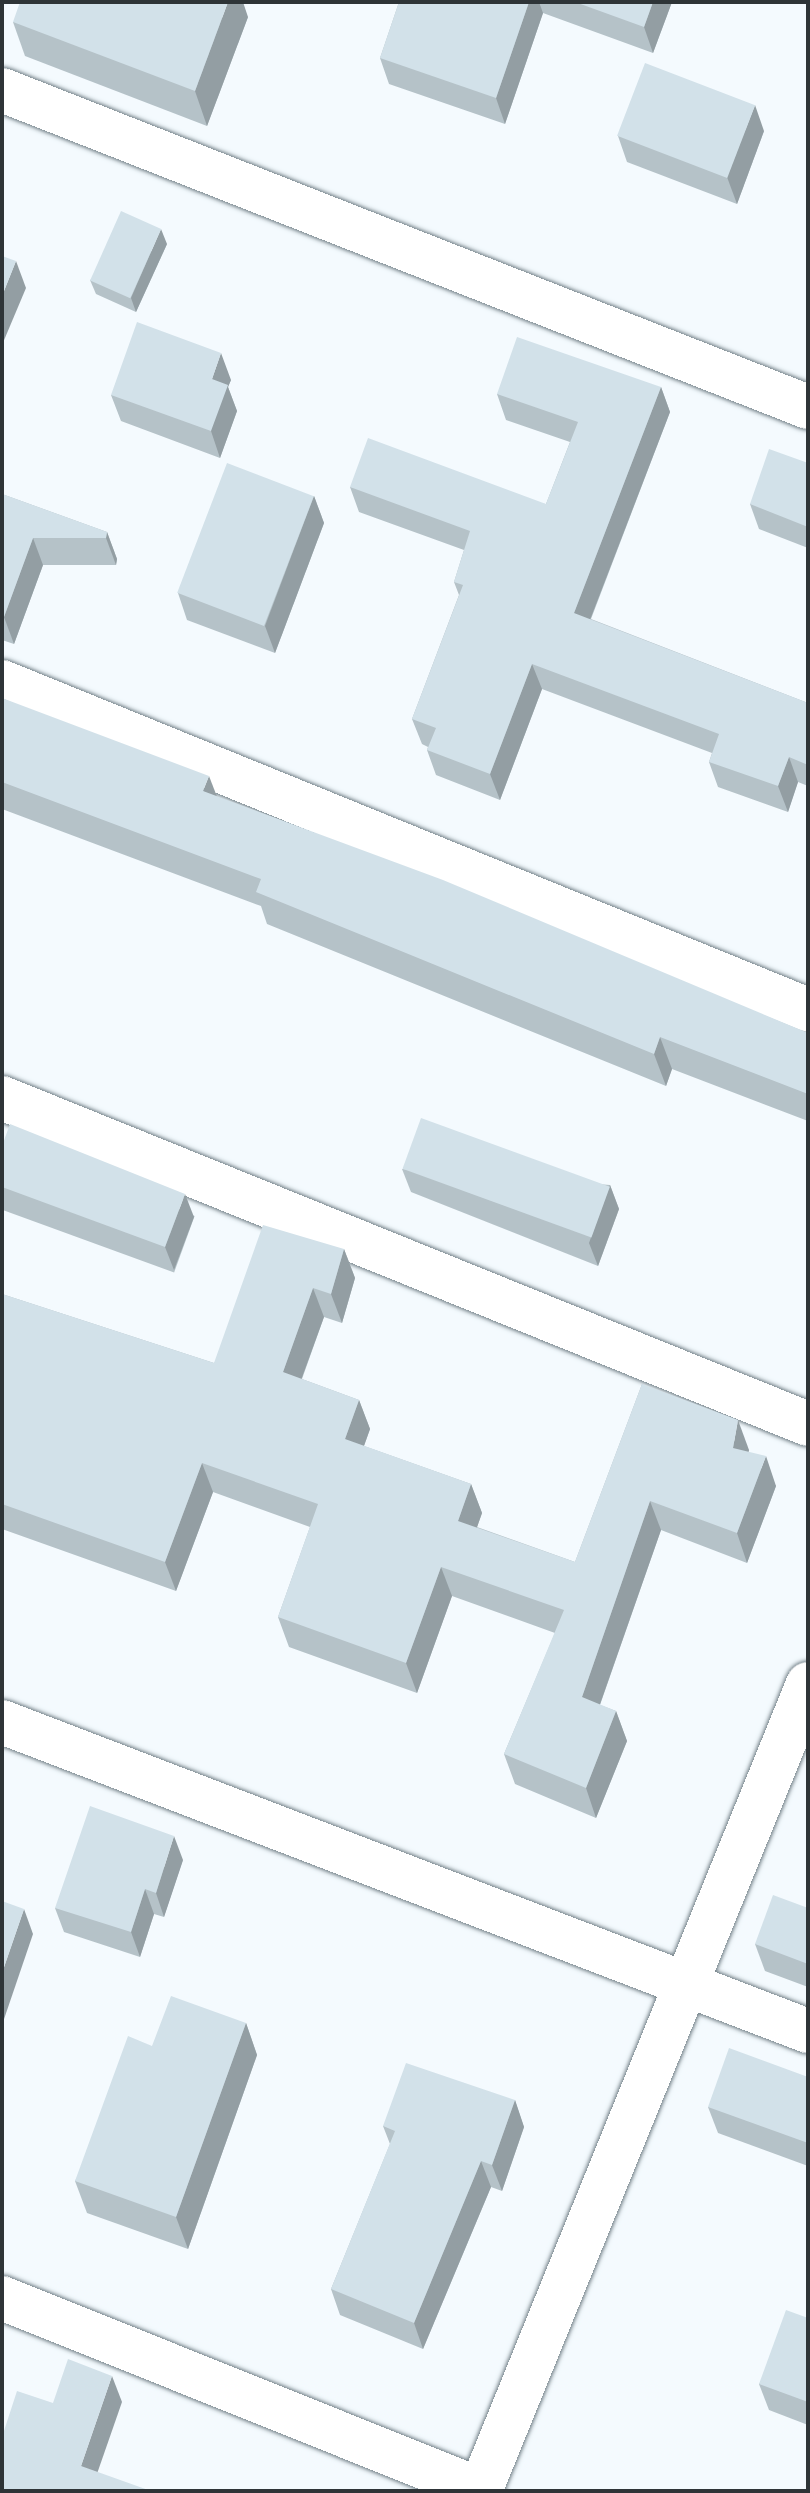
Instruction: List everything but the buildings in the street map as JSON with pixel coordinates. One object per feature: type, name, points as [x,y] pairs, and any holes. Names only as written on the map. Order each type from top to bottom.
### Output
[{"type":"street","points":[[2,90],[808,407]]},
{"type":"street","points":[[2,682],[808,1010]]},
{"type":"street","points":[[2,1098],[808,1424]]},
{"type":"street","points":[[2,2298],[481,2491],[808,1684]]},
{"type":"street","points":[[2,1722],[808,2031]]}]
